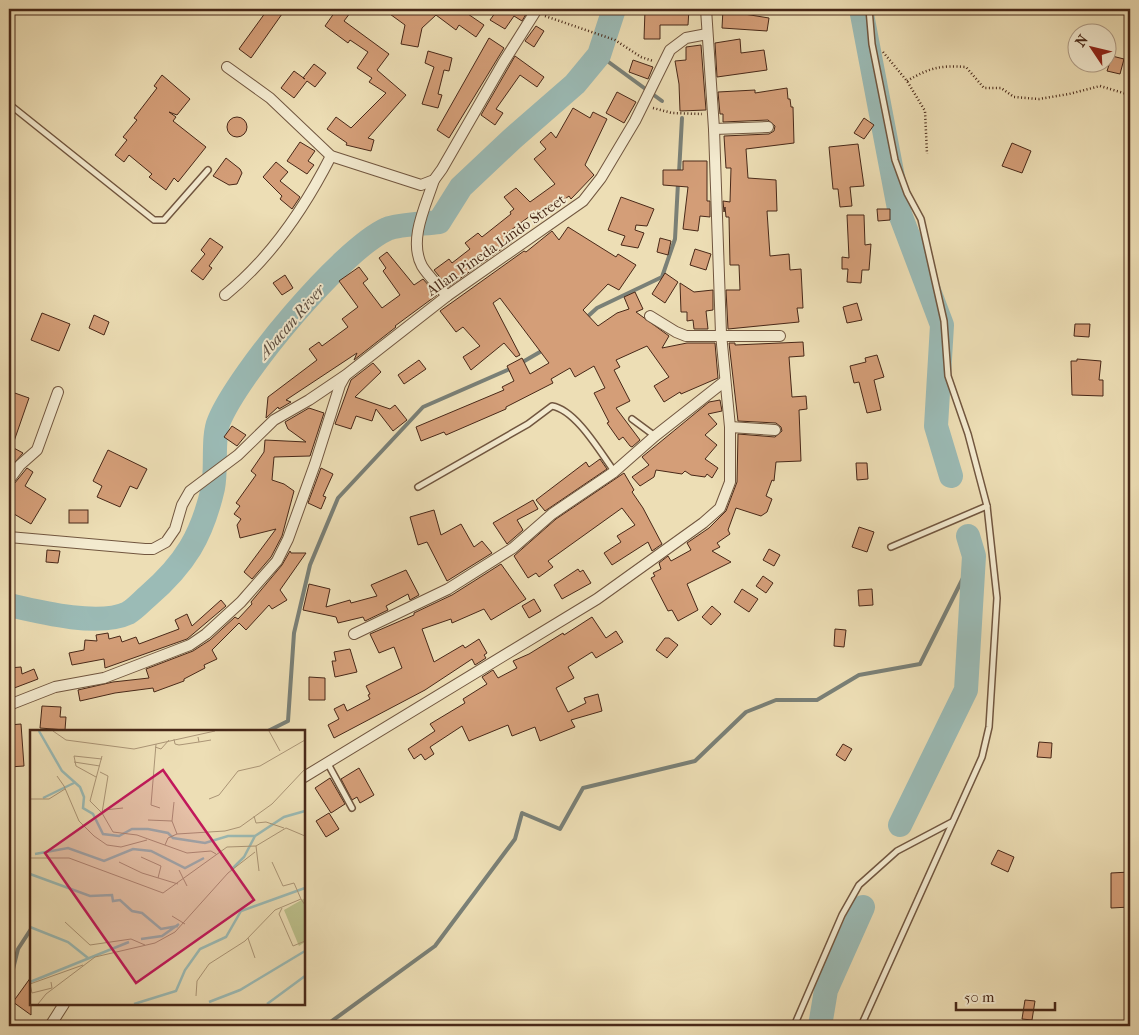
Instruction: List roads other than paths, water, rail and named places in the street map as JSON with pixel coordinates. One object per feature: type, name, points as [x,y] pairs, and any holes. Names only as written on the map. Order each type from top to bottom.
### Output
[{"type":"street","points":[[305,775],[597,599],[703,523],[720,508],[730,482],[730,427],[721,334],[714,129],[706,9]]},
{"type":"street","points":[[446,296],[420,260],[418,233],[422,217],[434,180],[453,152],[503,63],[538,12]]},
{"type":"street","name":"Allan Pineda Lindo Street","points":[[9,537],[154,549],[166,542],[175,529],[184,498],[196,486],[230,461],[274,420],[309,400],[346,375],[446,296],[583,201],[601,178],[642,106],[661,64],[676,44],[686,38],[707,34]]},
{"type":"street","points":[[227,67],[270,98],[331,156],[421,185],[434,180]]},
{"type":"street","points":[[714,129],[768,127]]},
{"type":"street","points":[[225,295],[245,279],[287,230],[319,180],[331,156]]},
{"type":"street","points":[[650,316],[686,336],[721,334],[780,336]]},
{"type":"street","points":[[9,704],[55,687],[104,678],[182,649],[206,634],[241,602],[277,561],[288,539],[315,464],[340,385],[346,375]]},
{"type":"street","points":[[354,634],[448,589],[513,548],[552,514],[614,472],[655,436],[725,381]]},
{"type":"street","points":[[9,480],[20,465],[37,450],[58,392]]},
{"type":"street","points":[[730,427],[775,430]]},
{"type":"street","points":[[50,1026],[63,1005]]},
{"type":"lane","points":[[861,1026],[982,757],[989,727],[997,598],[987,506],[968,434],[948,376],[944,321],[921,218],[908,193],[895,160],[872,44],[869,9]]},
{"type":"lane","points":[[9,104],[154,220],[164,220],[208,170]]},
{"type":"lane","points":[[418,487],[528,424],[552,406],[560,407],[573,417],[614,472]]},
{"type":"lane","points":[[632,419],[655,436]]},
{"type":"lane","points":[[891,547],[987,506]]},
{"type":"lane","points":[[327,761],[352,808]]},
{"type":"lane","points":[[794,1026],[842,915],[859,885],[897,851],[952,822]]},
{"type":"waterway","name":"Abacan River","points":[[9,605],[69,617],[101,619],[116,617],[131,611],[161,584],[190,548],[209,505],[215,472],[216,436],[219,421],[247,374],[269,345],[319,286],[367,241],[392,227],[439,222],[461,187],[575,84],[599,55],[614,9]]},
{"type":"waterway","points":[[861,9],[900,214],[942,325],[936,426],[951,476]]},
{"type":"waterway","points":[[599,55],[662,101]]},
{"type":"waterway","points":[[679,173],[682,118]]},
{"type":"waterway","points":[[586,318],[597,308],[662,277],[675,239],[678,183]]},
{"type":"waterway","points":[[521,363],[545,349]]},
{"type":"waterway","points":[[270,730],[288,721],[294,633],[310,565],[338,498],[423,407],[512,368]]},
{"type":"waterway","points":[[900,825],[966,690],[974,556],[968,536]]},
{"type":"waterway","points":[[325,1026],[435,946],[515,839],[522,813],[560,829],[583,788],[695,761],[746,712],[776,700],[817,700],[859,675],[920,664],[974,556]]},
{"type":"waterway","points":[[820,1026],[826,990],[863,907]]},
{"type":"waterway","points":[[9,985],[18,949],[30,931]]}]
